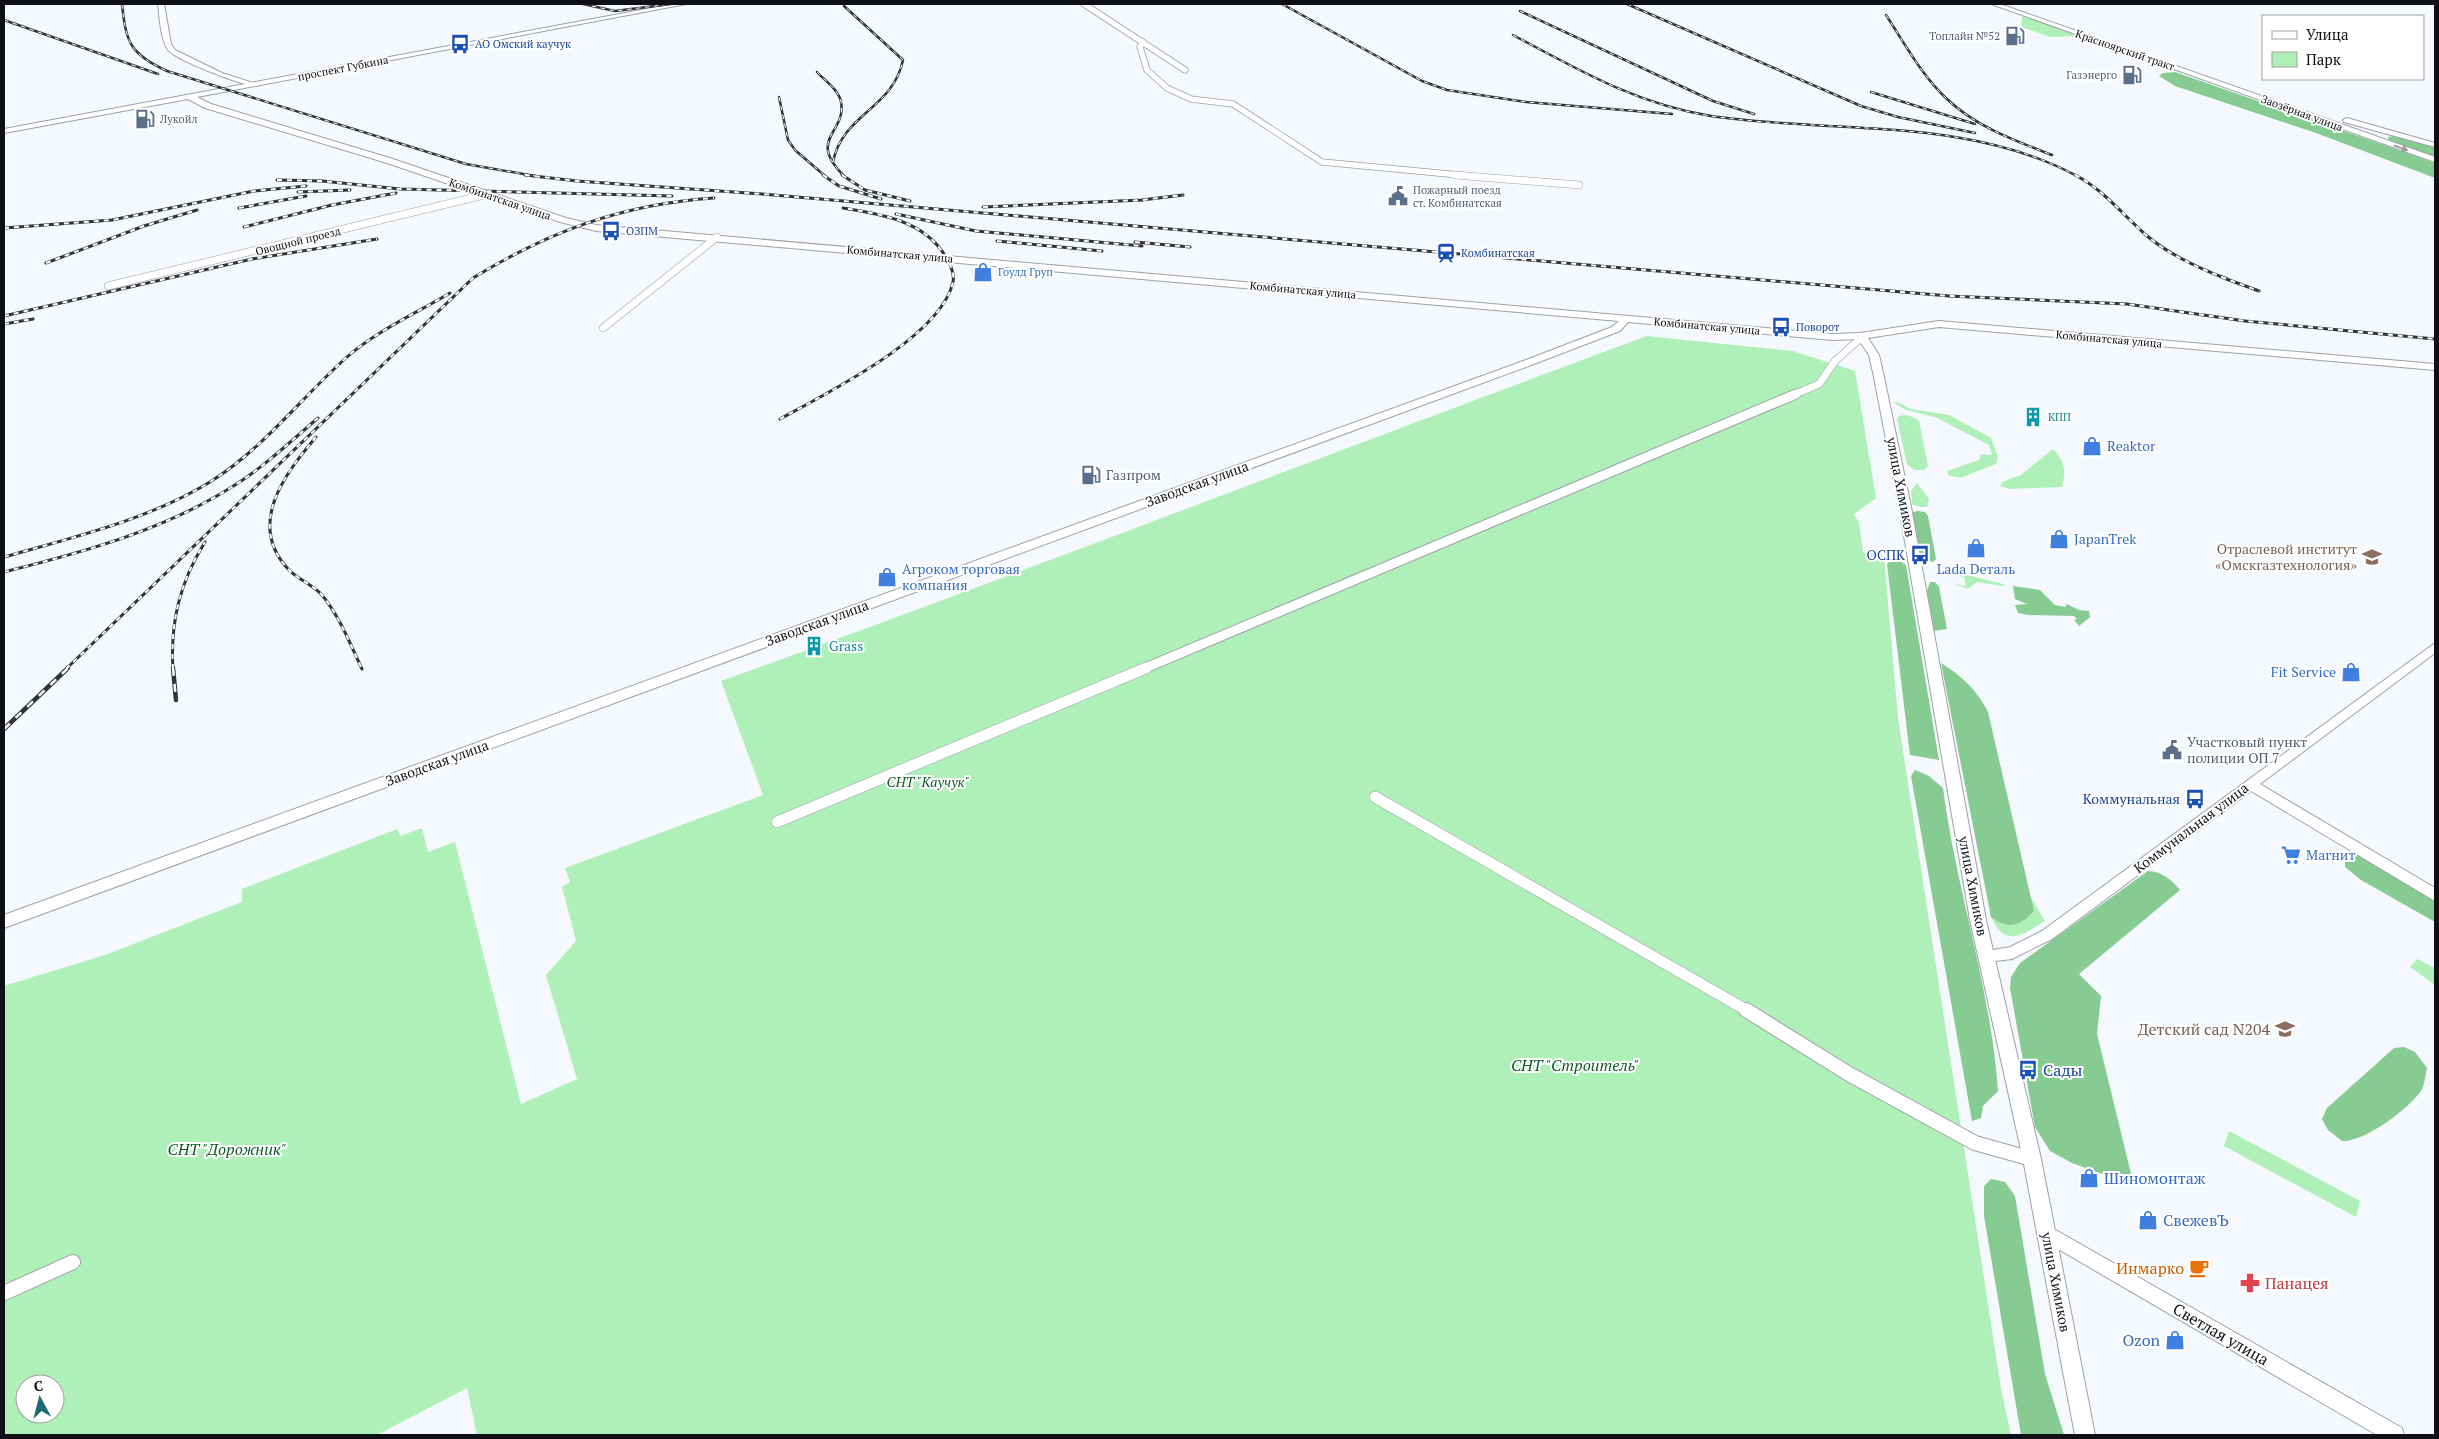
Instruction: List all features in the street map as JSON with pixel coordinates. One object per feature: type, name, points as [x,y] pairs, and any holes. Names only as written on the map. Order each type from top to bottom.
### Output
[{"type":"main road","name":"проспект Губкина","points":[[4,131],[683,4]]},
{"type":"main road","name":"Красноярский тракт","points":[[1994,4],[2256,97]]},
{"type":"main road","name":"Комбинатская улица","points":[[190,97],[208,106],[390,161],[587,226],[1833,337],[1862,337],[1910,326],[1939,324],[2435,367]]},
{"type":"main road","name":"Заозёрная улица","points":[[2256,97],[2435,145]]},
{"type":"main road","name":"Заозёрная улица","points":[[2256,97],[2435,160]]},
{"type":"main road","points":[[2379,140],[2384,135],[2397,134]]},
{"type":"main road","name":"Заводская улица","points":[[4,922],[1520,366],[1616,329],[1621,326],[1625,319]]},
{"type":"main road","name":"улица Химиков","points":[[1862,337],[1874,355],[1879,377],[1905,507],[1978,920],[2032,1160],[2085,1435]]},
{"type":"street","points":[[162,4],[168,44],[172,51],[220,74],[255,84]]},
{"type":"street","points":[[1084,4],[1185,70]]},
{"type":"street","points":[[1143,42],[1140,47],[1147,70],[1167,88],[1191,99],[1233,104],[1322,162],[1348,166],[1579,185]]},
{"type":"street","name":"Овощной проезд","points":[[108,286],[488,194]]},
{"type":"street","points":[[603,328],[717,237]]},
{"type":"street","points":[[777,822],[1819,384],[1836,361],[1862,337]]},
{"type":"street","name":"Коммунальная улица","points":[[1987,956],[2012,953],[2047,934],[2435,647]]},
{"type":"street","points":[[2250,784],[2435,895]]},
{"type":"street","points":[[1375,797],[1739,1006],[1849,1074],[1975,1143],[2032,1160]]},
{"type":"street","name":"Светлая улица","points":[[2047,1233],[2395,1435]]},
{"type":"street","points":[[4,1293],[72,1262]]},
{"type":"green space","points":[[2022,16],[2078,36],[2050,37],[2021,27]]},
{"type":"green space","points":[[2175,72],[2435,163],[2435,178],[2316,133],[2175,86],[2159,76],[2163,73]]},
{"type":"green space","points":[[2393,136],[2435,147],[2435,157],[2389,141],[2388,137]]},
{"type":"green space","points":[[1647,336],[1793,351],[1855,371],[1876,498],[1854,514],[1859,523],[1863,552],[1884,556],[1898,718],[2001,1389],[2011,1435],[477,1435],[467,1388],[377,1435],[4,1435],[4,986],[105,955],[242,902],[242,889],[397,829],[400,836],[422,828],[428,852],[455,842],[521,1104],[577,1079],[546,975],[576,941],[562,887],[570,882],[565,868],[763,795],[721,681]]},
{"type":"green space","points":[[1893,402],[1911,409],[1949,415],[1991,438],[1998,458],[1996,464],[1960,478],[1948,475],[1947,471],[1979,460],[1981,454],[1992,455],[1989,445],[1935,417],[1906,410]]},
{"type":"green space","points":[[1905,415],[1919,421],[1928,466],[1924,470],[1915,470],[1907,465],[1897,419],[1899,416]]},
{"type":"green space","points":[[2053,449],[2064,466],[2062,487],[2009,489],[2000,486],[2002,482],[2021,475]]},
{"type":"green space","points":[[1917,483],[1929,499],[1927,507],[1912,504],[1911,491]]},
{"type":"green space","points":[[1913,512],[1925,512],[1928,516],[1936,559],[1933,562],[1921,557],[1912,515]]},
{"type":"green space","points":[[1892,560],[1900,561],[1906,565],[1939,760],[1910,755],[1887,564]]},
{"type":"green space","points":[[1953,574],[1967,575],[2007,585],[1977,582],[1968,589],[1954,584],[1966,586],[1964,577]]},
{"type":"green space","points":[[1930,582],[1935,582],[1939,587],[1947,629],[1934,631],[1927,591]]},
{"type":"green space","points":[[2013,586],[2040,590],[2055,605],[2065,607],[2067,604],[2079,610],[2089,611],[2090,617],[2079,626],[2074,620],[2077,619],[2074,616],[2018,613],[2015,605],[2027,604],[2015,599]]},
{"type":"green space","points":[[1941,663],[1968,684],[1988,712],[2034,911],[2019,923],[2003,924],[1991,917]]},
{"type":"green space","points":[[1915,770],[1929,776],[1943,788],[1956,864],[1988,1015],[1998,1091],[1983,1106],[1981,1118],[1972,1121],[1911,776]]},
{"type":"green space","points":[[2359,854],[2435,899],[2435,922],[2361,880],[2345,867],[2345,858]]},
{"type":"green space","points":[[2148,871],[2153,871],[2166,877],[2180,890],[2079,974],[2101,996],[2097,1034],[2134,1186],[2072,1163],[2050,1151],[2035,1127],[2010,988],[2011,977],[2020,963]]},
{"type":"green space","points":[[2029,894],[2045,921],[2020,935],[2006,935],[2000,931],[1990,913]]},
{"type":"green space","points":[[2417,959],[2435,968],[2435,985],[2410,967]]},
{"type":"green space","points":[[2404,1047],[2415,1052],[2427,1068],[2421,1091],[2406,1107],[2374,1130],[2351,1140],[2342,1141],[2328,1130],[2322,1119],[2327,1108],[2394,1048]]},
{"type":"green space","points":[[2229,1131],[2360,1201],[2356,1217],[2224,1146]]},
{"type":"green space","points":[[1991,1179],[2005,1182],[2015,1196],[2045,1374],[2064,1435],[2021,1435],[1984,1216],[1984,1186]]},
{"type":"railway","points":[[122,4],[128,38],[132,46],[145,59],[167,71],[466,164],[535,176]]},
{"type":"railway","points":[[583,4],[615,11],[671,4]]},
{"type":"railway","points":[[1282,4],[1422,81],[1447,90],[1526,102],[1672,114]]},
{"type":"railway","points":[[1627,4],[1861,106],[1898,117],[1975,133]]},
{"type":"railway","points":[[833,162],[838,146],[847,132],[889,90],[898,76],[903,60],[844,6]]},
{"type":"railway","points":[[1520,11],[1713,101],[1754,114]]},
{"type":"railway","points":[[1886,15],[1930,80],[1958,109],[1997,132],[2052,155]]},
{"type":"railway","points":[[4,20],[158,74]]},
{"type":"railway","points":[[1513,35],[1609,84],[1684,111],[1757,121],[1898,130],[1944,135],[1990,144],[2034,157],[2076,175]]},
{"type":"railway","points":[[817,72],[835,90],[840,98],[841,113],[839,121],[830,136],[828,153],[833,163],[844,176]]},
{"type":"railway","points":[[1871,92],[1975,124]]},
{"type":"railway","points":[[779,97],[788,140],[795,150],[825,176]]},
{"type":"railway","points":[[525,175],[577,181],[762,194],[1949,296],[2127,304],[2245,321],[2435,339]]},
{"type":"railway","points":[[823,175],[839,186],[881,199]]},
{"type":"railway","points":[[842,175],[865,190],[910,201]]},
{"type":"railway","points":[[2076,175],[2104,195],[2146,235],[2164,249],[2195,266],[2227,279]]},
{"type":"railway","points":[[277,180],[322,181],[400,189],[672,196]]},
{"type":"railway","points":[[4,228],[112,220],[254,191],[306,186]]},
{"type":"railway","points":[[298,192],[350,190]]},
{"type":"railway","points":[[244,227],[332,205],[396,193]]},
{"type":"railway","points":[[983,207],[1142,200],[1183,195]]},
{"type":"railway","points":[[239,208],[306,196]]},
{"type":"railway","points":[[66,669],[473,278],[530,247],[588,223],[649,206],[714,198]]},
{"type":"railway","points":[[780,419],[852,379],[905,343],[928,323],[944,303],[953,282],[952,271],[946,257],[924,233],[899,220],[843,208]]},
{"type":"railway","points":[[46,263],[144,226],[197,210]]},
{"type":"railway","points":[[896,214],[976,231],[1142,246]]},
{"type":"railway","points":[[4,316],[252,259],[377,239]]},
{"type":"railway","points":[[997,241],[1102,251]]},
{"type":"railway","points":[[1135,242],[1190,247]]},
{"type":"railway","points":[[2221,277],[2259,291]]},
{"type":"railway","points":[[4,557],[136,517],[162,507],[210,482],[265,439],[330,373],[359,347],[384,330],[450,293]]},
{"type":"railway","points":[[4,324],[33,319]]},
{"type":"railway","points":[[4,572],[94,548],[181,515],[246,478],[318,418]]},
{"type":"railway","points":[[316,437],[292,467],[274,501],[270,518],[271,536],[277,553],[289,570],[318,591],[328,603],[362,669]]},
{"type":"railway","points":[[173,669],[173,635],[178,603],[189,572],[205,542]]},
{"type":"railway","points":[[4,729],[68,668]]},
{"type":"railway","points":[[173,668],[176,700]]},
{"type":"place","name":"Топлайн №52","points":[[2015,36]]},
{"type":"place","name":"АО Омский каучук","points":[[460,44]]},
{"type":"place","name":"Газэнерго","points":[[2132,75]]},
{"type":"place","name":"Лукойл","points":[[145,119]]},
{"type":"place","name":"Пожарный поезд ст. Комбинатская","points":[[1398,196]]},
{"type":"place","name":"ОЗПМ","points":[[611,231]]},
{"type":"place","name":"Комбинатская","points":[[1446,253]]},
{"type":"place","name":"Гоулд Груп","points":[[983,272]]},
{"type":"place","name":"Поворот","points":[[1781,327]]},
{"type":"place","name":"КПП","points":[[2033,417]]},
{"type":"place","name":"Reaktor","points":[[2092,446]]},
{"type":"place","name":"Газпром","points":[[1091,475]]},
{"type":"place","name":"JapanTrek","points":[[2059,539]]},
{"type":"place","name":"Lada Dеталь","points":[[1976,548]]},
{"type":"place","name":"ОСПК","points":[[1920,555]]},
{"type":"place","name":"Отраслевой институт «Омскгазтехнология»","points":[[2372,557]]},
{"type":"place","name":"Агроком торговая компания","points":[[887,577]]},
{"type":"place","name":"Grass","points":[[814,646]]},
{"type":"place","name":"Fit Service","points":[[2351,672]]},
{"type":"place","name":"Участковый пункт полиции ОП 7","points":[[2172,750]]},
{"type":"place","name":"Коммунальная","points":[[2195,799]]},
{"type":"place","name":"Магнит","points":[[2291,855]]},
{"type":"place","name":"Детский сад N204","points":[[2285,1029]]},
{"type":"place","name":"Сады","points":[[2028,1070]]},
{"type":"place","name":"Шиномонтаж","points":[[2089,1178]]},
{"type":"place","name":"СвежевЪ","points":[[2148,1220]]},
{"type":"place","name":"Инмарко","points":[[2199,1268]]},
{"type":"place","name":"Панацея","points":[[2250,1283]]},
{"type":"place","name":"Ozon","points":[[2175,1340]]},
{"type":"park label","name":"СНТ \"Каучук\"","points":[[928,782]]},
{"type":"park label","name":"СНТ \"Строитель\"","points":[[1575,1065]]},
{"type":"park label","name":"СНТ \"Дорожник\"","points":[[227,1149]]}]
